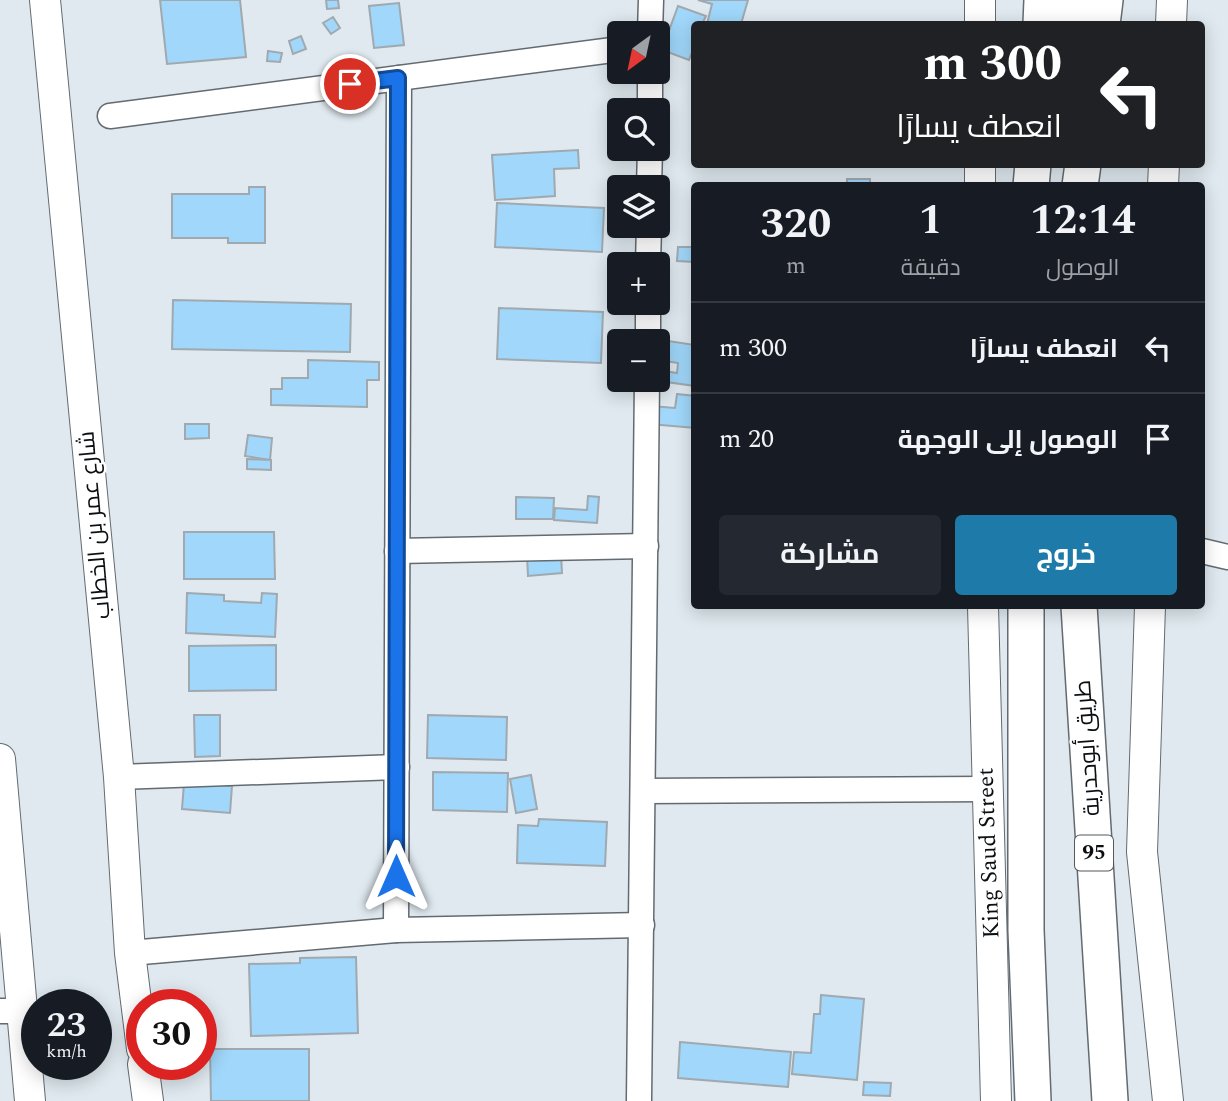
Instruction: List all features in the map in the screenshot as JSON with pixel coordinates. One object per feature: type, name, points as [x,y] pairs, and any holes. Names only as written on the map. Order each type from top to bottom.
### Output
[{"type":"highway","points":[[1041,21],[1042,0]]},
{"type":"highway","points":[[1069,21],[1071,0]]},
{"type":"highway","points":[[1102,21],[1105,0]]},
{"type":"highway","points":[[1026,609],[1026,930],[1033,1101]]},
{"type":"highway","name":"طريق أبوحدرية","points":[[1079,609],[1110,1101]]},
{"type":"main road","name":"شارع عمر بن الخطاب","points":[[45,0],[119,777],[134,989]]},
{"type":"main road","points":[[981,0],[981,21]]},
{"type":"main road","points":[[1171,21],[1172,0]]},
{"type":"main road","name":"King Saud Street","points":[[984,609],[996,1101]]},
{"type":"main road","points":[[1150,609],[1142,852],[1168,1101]]},
{"type":"main road","points":[[0,760],[11,1011],[30,1101]]},
{"type":"main road","points":[[146,1080],[148,1101]]},
{"type":"street","points":[[650,0],[650,21]]},
{"type":"street","points":[[110,116],[607,51]]},
{"type":"street","points":[[396,930],[398,78]]},
{"type":"street","points":[[639,1101],[648,392]]},
{"type":"street","points":[[397,551],[646,546]]},
{"type":"street","points":[[1205,552],[1228,557]]},
{"type":"street","points":[[119,777],[397,767]]},
{"type":"street","points":[[644,791],[987,789]]},
{"type":"street","points":[[130,953],[396,930],[642,925]]},
{"type":"building","points":[[160,0],[240,0],[246,57],[167,64]]},
{"type":"building","points":[[326,0],[338,0],[339,8],[327,9]]},
{"type":"building","points":[[698,0],[748,0],[742,21],[708,21],[712,4]]},
{"type":"building","points":[[399,3],[404,45],[374,48],[369,6]]},
{"type":"building","points":[[678,6],[706,16],[704,21],[691,21],[689,60],[670,53],[670,28]]},
{"type":"building","points":[[333,17],[340,28],[331,34],[323,23]]},
{"type":"building","points":[[301,36],[306,49],[293,54],[289,41]]},
{"type":"building","points":[[268,51],[282,53],[280,62],[267,61]]},
{"type":"building","points":[[578,150],[579,168],[554,169],[555,196],[495,200],[492,155]]},
{"type":"building","points":[[847,179],[870,179],[870,182],[847,182]]},
{"type":"building","points":[[249,187],[265,187],[265,243],[228,243],[228,238],[172,238],[172,194],[249,194]]},
{"type":"building","points":[[497,203],[604,208],[602,252],[495,247]]},
{"type":"building","points":[[678,247],[691,247],[691,262],[677,261]]},
{"type":"building","points":[[173,300],[351,304],[350,352],[172,349]]},
{"type":"building","points":[[499,308],[603,312],[601,363],[497,359]]},
{"type":"building","points":[[670,341],[691,344],[691,385],[670,383],[670,372],[677,373],[678,363],[670,362]]},
{"type":"building","points":[[308,360],[379,362],[379,380],[367,380],[367,407],[271,405],[271,389],[282,389],[282,378],[308,378]]},
{"type":"building","points":[[677,394],[691,396],[691,428],[650,424],[652,406],[675,408]]},
{"type":"building","points":[[185,424],[209,424],[209,438],[185,439]]},
{"type":"building","points":[[248,435],[272,438],[270,460],[245,456]]},
{"type":"building","points":[[247,459],[271,460],[271,470],[247,469]]},
{"type":"building","points":[[588,496],[599,497],[597,523],[554,520],[555,508],[587,510]]},
{"type":"building","points":[[516,497],[554,498],[553,519],[516,519]]},
{"type":"building","points":[[184,532],[274,532],[275,579],[184,579]]},
{"type":"building","points":[[561,554],[562,573],[528,576],[527,556]]},
{"type":"building","points":[[187,593],[224,595],[224,601],[261,603],[262,593],[277,594],[275,637],[186,633]]},
{"type":"building","points":[[276,645],[276,690],[189,691],[189,646]]},
{"type":"building","points":[[194,715],[220,715],[220,756],[195,757]]},
{"type":"building","points":[[428,715],[507,717],[506,760],[427,758]]},
{"type":"building","points":[[433,772],[508,773],[507,812],[433,810]]},
{"type":"building","points":[[531,775],[537,809],[516,813],[510,779]]},
{"type":"building","points":[[184,783],[232,786],[230,813],[182,809]]},
{"type":"building","points":[[539,819],[607,822],[605,866],[517,863],[518,825],[538,826]]},
{"type":"building","points":[[356,957],[358,1033],[251,1036],[249,964],[300,963],[300,958]]},
{"type":"building","points":[[821,995],[864,999],[857,1080],[792,1074],[794,1052],[811,1053],[814,1014],[820,1014]]},
{"type":"building","points":[[680,1042],[791,1052],[788,1087],[678,1078]]},
{"type":"building","points":[[217,1049],[309,1049],[309,1101],[211,1101],[211,1080],[217,1080]]},
{"type":"building","points":[[864,1082],[891,1083],[890,1096],[863,1095]]},
{"type":"route","points":[[350,84],[398,78],[396,876]]}]
